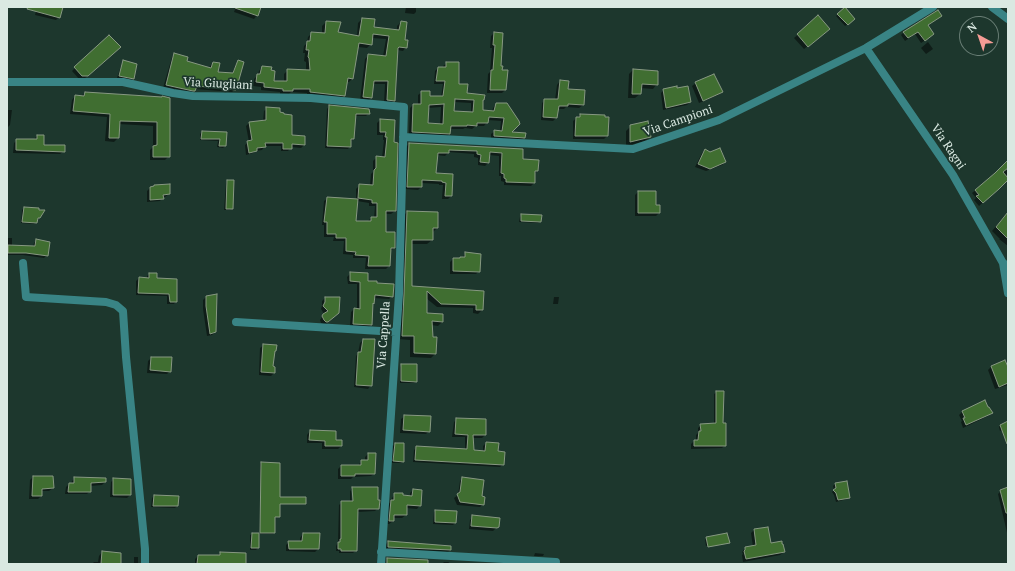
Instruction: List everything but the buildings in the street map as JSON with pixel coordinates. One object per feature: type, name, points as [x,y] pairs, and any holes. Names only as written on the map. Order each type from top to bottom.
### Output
[{"type":"street","name":"Via Campioni","points":[[403,137],[633,149],[719,120],[866,48],[933,7]]},
{"type":"street","points":[[992,7],[1008,19]]},
{"type":"street","name":"Via Ragni","points":[[866,48],[953,175],[1006,264],[1008,293]]},
{"type":"street","name":"Via Giugliani","points":[[7,82],[123,82],[193,96],[311,98],[404,107]]},
{"type":"street","name":"Via Cappella","points":[[381,564],[399,294],[404,107]]},
{"type":"street","points":[[23,263],[26,297],[106,302],[116,305],[123,311],[126,357],[145,548],[145,564]]},
{"type":"street","points":[[236,322],[396,332]]},
{"type":"street","points":[[381,552],[556,562]]}]
